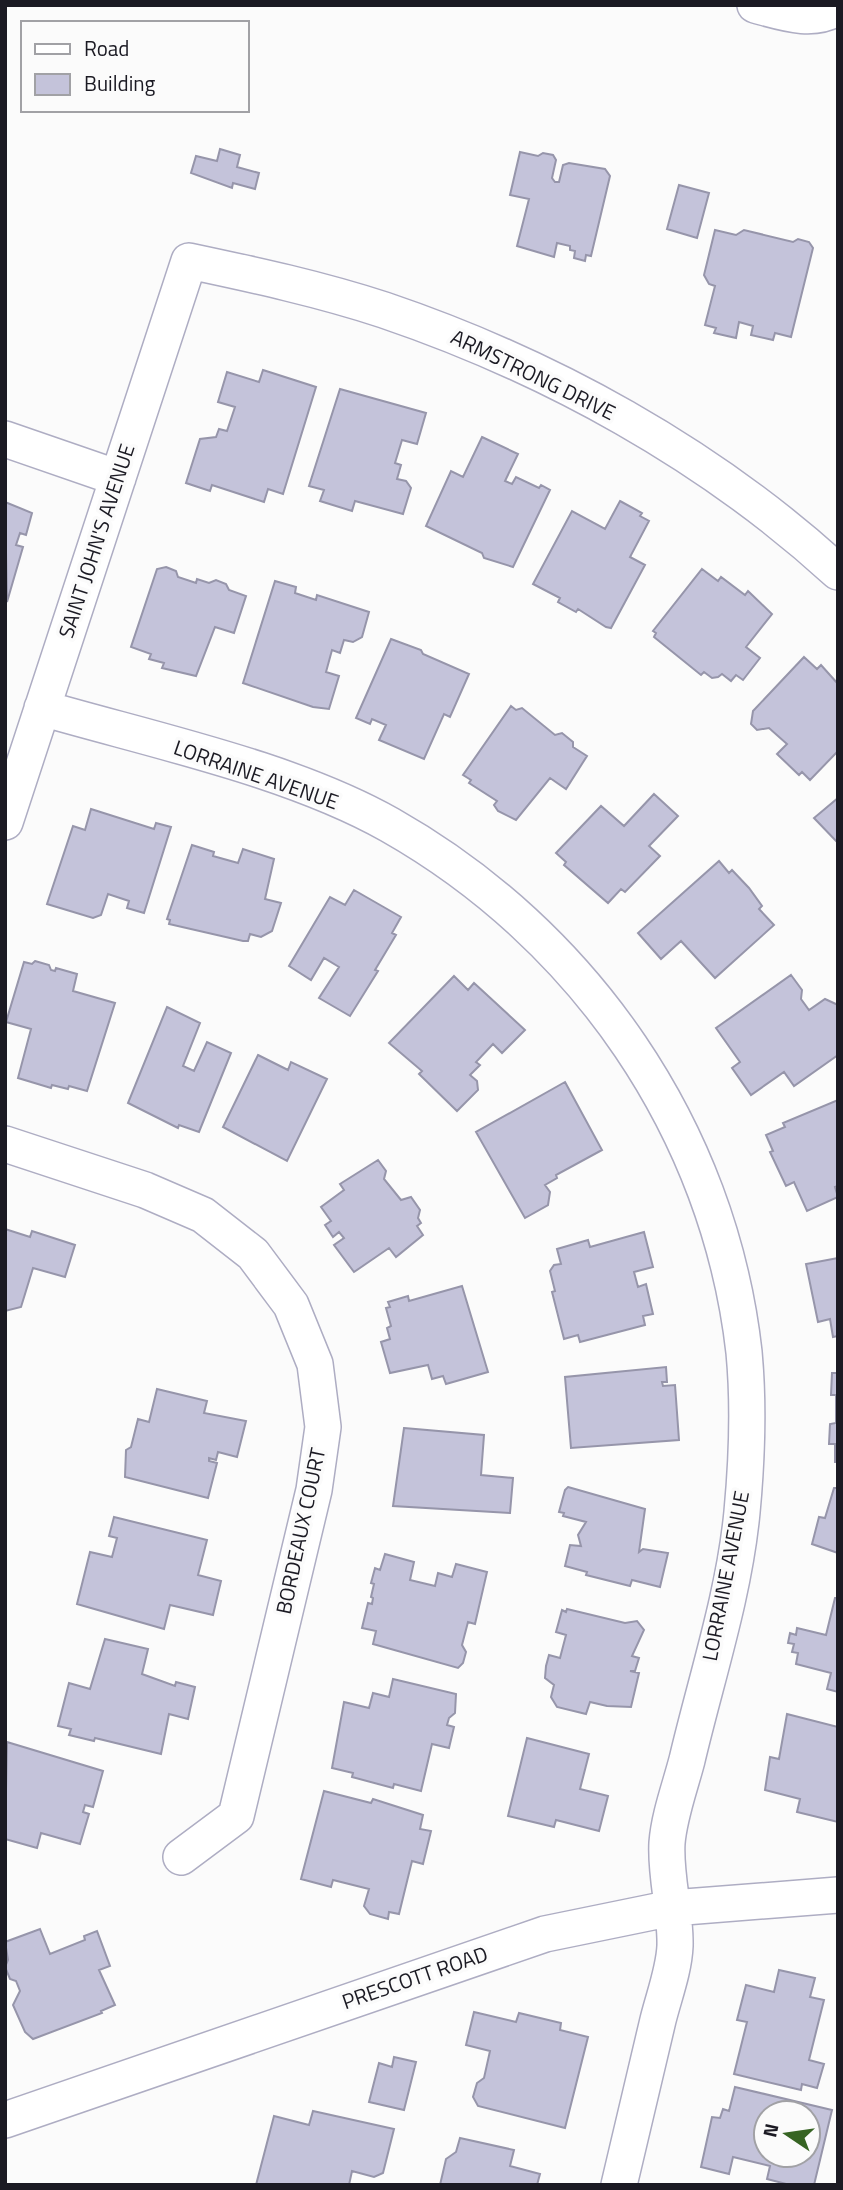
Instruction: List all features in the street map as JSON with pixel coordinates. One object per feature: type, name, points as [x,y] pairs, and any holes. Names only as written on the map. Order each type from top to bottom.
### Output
[{"type":"street","points":[[755,5],[797,16],[830,13],[838,7]]},
{"type":"street","name":"SAINT JOHN'S AVENUE","points":[[5,822],[189,261]]},
{"type":"street","name":"ARMSTRONG DRIVE","points":[[189,261],[287,282],[384,310],[479,346],[570,389],[658,438],[743,494],[838,572]]},
{"type":"street","points":[[5,439],[118,478]]},
{"type":"street","name":"LORRAINE AVENUE","points":[[42,708],[312,789],[387,824],[457,867],[522,919],[580,978],[631,1044],[673,1115],[706,1191],[730,1271],[744,1353],[747,1436],[741,1519],[726,1600],[667,1842],[675,1948],[619,2185]]},
{"type":"street","name":"BORDEAUX COURT","points":[[5,1144],[145,1190],[203,1215],[253,1254],[291,1305],[315,1364],[323,1427],[314,1490],[236,1816],[181,1857]]},
{"type":"street","name":"PRESCOTT ROAD","points":[[5,2120],[545,1934],[672,1908],[838,1895]]},
{"type":"building","points":[[220,149],[240,155],[237,167],[259,173],[255,189],[233,183],[232,188],[191,173],[196,156],[217,161]]},
{"type":"building","points":[[520,152],[538,156],[543,153],[553,155],[556,160],[552,178],[555,182],[559,182],[563,165],[569,163],[605,169],[610,176],[591,256],[586,255],[585,261],[574,258],[575,251],[570,250],[570,246],[557,243],[554,257],[517,246],[529,199],[510,195]]},
{"type":"building","points":[[679,185],[709,193],[697,238],[667,229]]},
{"type":"building","points":[[715,230],[736,235],[744,230],[793,242],[798,239],[809,242],[813,248],[791,337],[775,333],[773,340],[751,335],[753,326],[739,322],[736,338],[714,333],[716,328],[705,325],[715,286],[709,284],[704,275]]},
{"type":"building","points":[[263,370],[316,387],[283,494],[268,489],[264,502],[212,485],[210,491],[186,483],[200,439],[216,437],[219,429],[227,431],[235,407],[218,402],[227,372],[259,382]]},
{"type":"building","points":[[340,389],[426,413],[417,444],[402,440],[395,463],[401,465],[397,479],[406,481],[411,488],[403,514],[355,501],[352,511],[320,501],[324,490],[309,486]]},
{"type":"building","points":[[482,437],[518,454],[505,481],[512,484],[516,477],[550,490],[513,567],[484,558],[482,553],[426,526],[451,471],[463,477]]},
{"type":"building","points":[[620,501],[642,513],[640,516],[649,521],[630,557],[645,565],[611,628],[578,609],[576,612],[558,602],[560,598],[533,584],[572,511],[605,529]]},
{"type":"building","points":[[5,502],[32,513],[26,535],[20,533],[16,545],[23,547],[7,602]]},
{"type":"building","points":[[166,567],[176,571],[178,577],[196,583],[197,579],[209,583],[216,580],[226,584],[229,590],[246,596],[234,633],[215,627],[196,676],[162,668],[164,663],[149,659],[151,654],[131,647],[157,569]]},
{"type":"building","points":[[702,569],[718,581],[721,577],[745,595],[748,591],[772,614],[746,647],[760,658],[743,680],[736,675],[731,681],[722,674],[712,678],[704,672],[701,675],[654,637],[656,633],[653,631]]},
{"type":"building","points":[[275,581],[296,587],[295,593],[316,600],[317,595],[369,612],[362,637],[353,642],[344,640],[340,653],[332,650],[326,672],[339,676],[329,709],[313,707],[243,683]]},
{"type":"building","points":[[391,639],[421,650],[423,654],[469,674],[450,717],[444,714],[424,759],[379,740],[386,725],[372,719],[370,724],[356,718]]},
{"type":"building","points":[[804,657],[817,669],[821,665],[838,684],[838,751],[810,780],[802,772],[799,775],[777,754],[787,744],[769,728],[757,730],[751,724],[753,711]]},
{"type":"building","points":[[511,706],[516,710],[522,708],[555,735],[562,733],[573,742],[573,747],[587,756],[566,789],[550,778],[516,820],[498,811],[494,805],[497,801],[469,783],[471,780],[463,775]]},
{"type":"building","points":[[654,794],[678,816],[649,846],[660,856],[625,892],[621,889],[608,903],[564,865],[566,862],[556,853],[601,806],[624,826]]},
{"type":"building","points":[[838,798],[838,843],[814,818]]},
{"type":"building","points":[[91,809],[154,829],[156,823],[171,827],[144,913],[127,908],[129,901],[108,894],[101,915],[93,918],[47,904],[73,826],[85,830]]},
{"type":"building","points":[[192,845],[214,852],[213,856],[238,863],[243,849],[274,859],[265,899],[281,903],[272,931],[261,937],[250,934],[248,941],[243,941],[169,924],[170,920],[167,919]]},
{"type":"building","points":[[719,861],[729,873],[732,870],[749,888],[762,906],[759,909],[774,925],[715,978],[681,941],[661,959],[638,933]]},
{"type":"building","points":[[354,890],[401,917],[392,933],[396,935],[375,970],[378,971],[350,1016],[319,998],[339,967],[324,958],[311,980],[289,966],[330,897],[345,905]]},
{"type":"building","points":[[35,961],[49,965],[51,970],[55,971],[56,968],[77,974],[73,991],[115,1003],[87,1091],[69,1086],[68,1089],[52,1085],[51,1088],[18,1078],[31,1029],[6,1022],[24,962],[32,964]]},
{"type":"building","points":[[791,975],[802,990],[801,999],[809,1010],[825,999],[838,1005],[838,1055],[794,1086],[784,1072],[751,1095],[732,1068],[740,1062],[716,1028]]},
{"type":"building","points":[[454,976],[468,990],[474,983],[525,1030],[502,1053],[493,1044],[476,1062],[480,1065],[470,1075],[477,1081],[478,1090],[457,1111],[419,1074],[422,1071],[389,1043]]},
{"type":"building","points":[[167,1007],[200,1023],[183,1066],[194,1071],[207,1042],[231,1053],[199,1132],[179,1125],[178,1128],[128,1103]]},
{"type":"building","points":[[258,1055],[288,1070],[291,1062],[327,1079],[287,1161],[223,1127]]},
{"type":"building","points":[[565,1082],[602,1150],[556,1175],[557,1178],[545,1185],[550,1192],[548,1205],[525,1218],[476,1132]]},
{"type":"building","points":[[838,1100],[838,1186],[835,1187],[838,1197],[807,1211],[794,1182],[786,1186],[770,1152],[773,1151],[766,1135],[785,1127],[783,1123]]},
{"type":"building","points":[[378,1160],[386,1171],[384,1179],[401,1200],[411,1197],[420,1210],[418,1218],[421,1223],[417,1226],[423,1235],[396,1257],[389,1248],[354,1272],[334,1245],[344,1238],[339,1232],[333,1237],[325,1225],[331,1221],[321,1207],[344,1190],[340,1184]]},
{"type":"building","points":[[5,1229],[30,1237],[32,1231],[75,1245],[65,1277],[33,1268],[21,1307],[5,1311]]},
{"type":"building","points":[[644,1232],[653,1267],[634,1272],[638,1287],[646,1284],[653,1314],[643,1316],[645,1325],[580,1342],[578,1335],[564,1339],[552,1292],[555,1291],[550,1271],[554,1265],[561,1264],[557,1249],[588,1240],[590,1247]]},
{"type":"building","points":[[838,1258],[838,1336],[833,1337],[830,1319],[818,1322],[806,1264]]},
{"type":"building","points":[[462,1286],[488,1372],[446,1384],[443,1376],[432,1379],[428,1365],[390,1373],[381,1342],[390,1339],[387,1328],[391,1326],[386,1308],[390,1307],[388,1302],[408,1296],[409,1301]]},
{"type":"building","points":[[666,1367],[667,1382],[662,1382],[663,1386],[675,1385],[679,1440],[571,1448],[565,1377]]},
{"type":"building","points":[[832,1373],[838,1373],[838,1462],[835,1462],[835,1444],[829,1444],[830,1424],[836,1423],[836,1395],[831,1395]]},
{"type":"building","points":[[157,1389],[207,1401],[204,1413],[246,1421],[237,1457],[218,1452],[216,1460],[209,1458],[209,1461],[217,1463],[208,1498],[125,1477],[126,1450],[131,1447],[138,1419],[149,1422]]},
{"type":"building","points":[[404,1428],[484,1435],[481,1475],[513,1478],[510,1513],[393,1506]]},
{"type":"building","points":[[568,1487],[645,1509],[639,1552],[643,1549],[668,1553],[660,1587],[632,1580],[630,1586],[586,1575],[587,1572],[565,1566],[570,1545],[581,1546],[578,1535],[586,1522],[563,1516],[564,1513],[559,1512]]},
{"type":"building","points":[[834,1488],[838,1488],[838,1553],[812,1544],[819,1517],[825,1518]]},
{"type":"building","points":[[114,1517],[207,1540],[198,1575],[221,1581],[213,1615],[170,1605],[164,1629],[77,1604],[90,1552],[112,1557],[117,1538],[109,1536]]},
{"type":"building","points":[[385,1554],[414,1562],[410,1580],[435,1586],[438,1573],[452,1577],[456,1564],[487,1572],[475,1624],[468,1622],[462,1645],[466,1652],[463,1663],[458,1668],[373,1644],[376,1631],[362,1628],[368,1603],[372,1604],[374,1584],[371,1583],[375,1568],[380,1570]]},
{"type":"building","points":[[835,1598],[838,1598],[838,1692],[827,1689],[831,1673],[796,1664],[798,1653],[792,1652],[794,1644],[788,1643],[790,1633],[796,1635],[797,1628],[826,1635]]},
{"type":"building","points":[[567,1609],[625,1623],[637,1621],[644,1630],[632,1656],[639,1658],[635,1671],[630,1671],[639,1673],[631,1707],[590,1702],[586,1714],[557,1707],[551,1697],[554,1685],[545,1678],[546,1666],[549,1655],[560,1658],[566,1635],[556,1632],[562,1610],[566,1612]]},
{"type":"building","points":[[105,1639],[148,1649],[142,1674],[175,1686],[176,1682],[195,1687],[188,1719],[169,1714],[161,1754],[95,1738],[94,1741],[69,1735],[71,1729],[58,1726],[69,1683],[90,1689]]},
{"type":"building","points":[[393,1679],[456,1694],[455,1713],[449,1718],[447,1725],[454,1727],[449,1748],[432,1744],[421,1791],[394,1784],[393,1788],[352,1777],[353,1773],[332,1768],[344,1702],[369,1708],[373,1693],[389,1697]]},
{"type":"building","points":[[787,1714],[838,1727],[838,1822],[797,1812],[800,1799],[765,1790],[770,1757],[779,1759]]},
{"type":"building","points":[[527,1738],[589,1754],[580,1789],[608,1796],[599,1831],[556,1820],[554,1827],[508,1816]]},
{"type":"building","points":[[7,1742],[103,1771],[93,1807],[85,1805],[83,1812],[89,1814],[80,1844],[41,1833],[37,1848],[5,1839]]},
{"type":"building","points":[[324,1791],[371,1803],[373,1799],[423,1815],[420,1829],[431,1831],[423,1864],[412,1861],[399,1914],[389,1912],[388,1919],[370,1914],[364,1906],[369,1889],[333,1880],[331,1887],[301,1879]]},
{"type":"building","points":[[40,1929],[50,1954],[85,1940],[84,1936],[97,1931],[110,1966],[99,1970],[115,2005],[101,2011],[102,2013],[33,2039],[25,2032],[13,2005],[20,1991],[16,1981],[10,1979],[5,1967],[8,1960],[5,1942]]},
{"type":"building","points":[[779,1970],[815,1978],[810,1997],[824,2000],[809,2060],[824,2064],[817,2088],[802,2084],[801,2090],[734,2074],[747,2022],[737,2020],[746,1985],[774,1992]]},
{"type":"building","points":[[474,2012],[516,2022],[519,2013],[561,2023],[560,2030],[588,2037],[565,2128],[478,2106],[473,2097],[477,2083],[484,2078],[490,2051],[466,2045]]},
{"type":"building","points":[[394,2057],[416,2062],[404,2110],[369,2102],[379,2063],[392,2067]]},
{"type":"building","points":[[735,2087],[786,2099],[752,2099],[752,2162],[733,2157],[729,2174],[701,2167],[712,2117],[720,2118],[723,2109],[729,2111]]},
{"type":"building","points":[[822,2108],[832,2110],[822,2152]]},
{"type":"building","points":[[313,2111],[394,2129],[383,2173],[374,2177],[352,2171],[349,2185],[256,2185],[274,2116],[309,2125]]},
{"type":"building","points":[[460,2138],[514,2150],[510,2166],[540,2174],[537,2185],[440,2185],[446,2159],[456,2152]]},
{"type":"building","points":[[769,2169],[818,2169],[814,2185],[790,2185],[767,2179]]}]
